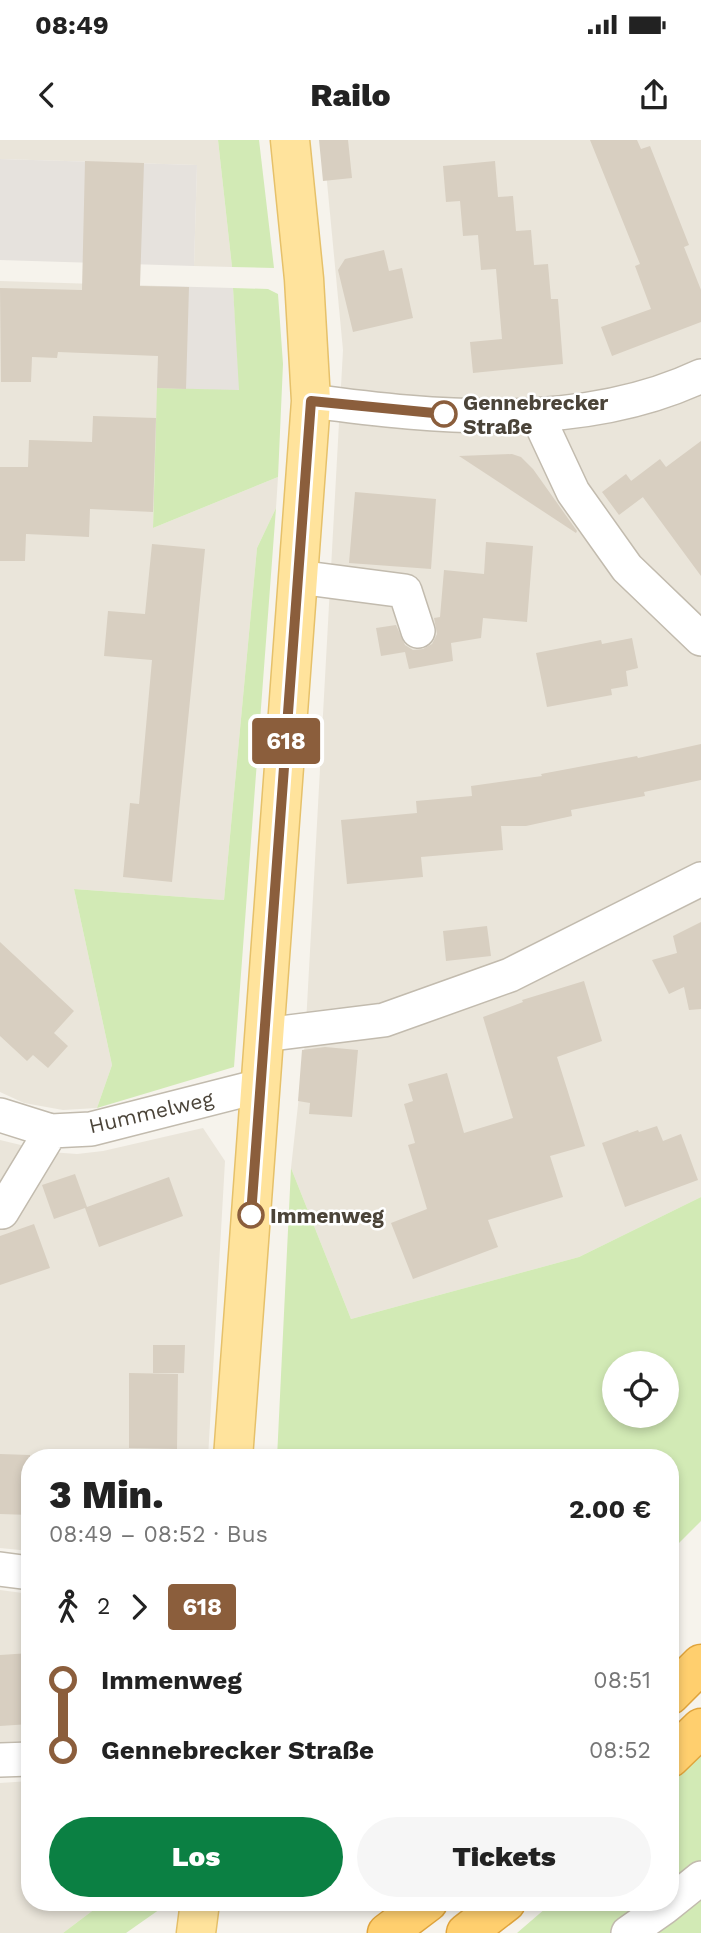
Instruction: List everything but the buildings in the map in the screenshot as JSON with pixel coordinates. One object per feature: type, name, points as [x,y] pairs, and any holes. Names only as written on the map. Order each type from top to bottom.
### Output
[{"type":"highway","points":[[679,1686],[701,1664]]},
{"type":"highway","points":[[679,1749],[701,1728]]},
{"type":"highway","points":[[387,1933],[416,1911]]},
{"type":"highway","points":[[466,1933],[494,1911]]},
{"type":"main road","points":[[234,1449],[311,401],[304,279],[290,140]]},
{"type":"main road","points":[[196,1933],[199,1911]]},
{"type":"street","points":[[311,401],[428,413],[538,417],[600,407],[675,388],[701,376]]},
{"type":"street","points":[[538,417],[573,492],[626,568],[698,633]]},
{"type":"street","points":[[298,577],[405,591],[418,631]]},
{"type":"street","points":[[264,1035],[384,1020],[510,975],[701,880]]},
{"type":"street","name":"Hummelweg","points":[[0,1115],[51,1131],[91,1129],[260,1086]]},
{"type":"street","points":[[2,1212],[51,1131]]},
{"type":"street","points":[[0,1569],[21,1572]]},
{"type":"street","points":[[0,1760],[21,1759]]},
{"type":"street","points":[[679,1896],[701,1878]]},
{"type":"street","points":[[628,1933],[659,1911]]},
{"type":"shaded area","points":[[0,140],[218,140],[232,267],[194,266],[197,165],[0,159]]},
{"type":"shaded area","points":[[323,140],[701,140],[701,1197],[579,1257],[351,1319],[291,1168],[305,1042],[343,350]]},
{"type":"shaded area","points":[[0,159],[197,165],[194,266],[0,260]]},
{"type":"shaded area","points":[[0,281],[161,286],[153,528],[278,477],[276,508],[257,548],[224,900],[74,889],[112,1065],[97,1108],[63,1110],[24,1103],[0,1092]]},
{"type":"shaded area","points":[[161,286],[233,288],[240,391],[157,388]]},
{"type":"shaded area","points":[[203,1128],[225,1161],[209,1449],[21,1449],[21,1550],[0,1548],[0,1140],[50,1152],[77,1154],[103,1151]]},
{"type":"shaded area","points":[[0,1590],[21,1593],[21,1741],[0,1742]]},
{"type":"shaded area","points":[[21,1782],[21,1911],[92,1911],[63,1933],[0,1933],[0,1783]]},
{"type":"green space","points":[[218,140],[259,140],[274,268],[232,267]]},
{"type":"green space","points":[[233,288],[268,289],[278,294],[283,364],[278,477],[153,528],[157,388],[239,390]]},
{"type":"green space","points":[[276,508],[234,1067],[97,1108],[112,1065],[74,889],[224,900],[257,548]]},
{"type":"green space","points":[[291,1168],[351,1319],[579,1257],[701,1197],[701,1521],[679,1543],[679,1449],[277,1449]]},
{"type":"green space","points":[[701,1746],[701,1868],[679,1886],[679,1767]]},
{"type":"green space","points":[[701,1890],[701,1933],[642,1933],[672,1911],[679,1911],[679,1906]]},
{"type":"green space","points":[[92,1911],[157,1911],[126,1933],[63,1933]]},
{"type":"green space","points":[[543,1911],[648,1911],[617,1933],[517,1933]]},
{"type":"bus line","name":"618","points":[[251,1215],[311,401],[444,414]]},
{"type":"place","name":"Gennebrecker Straße","points":[[444,414]]},
{"type":"place","name":"Immenweg","points":[[251,1215]]}]
